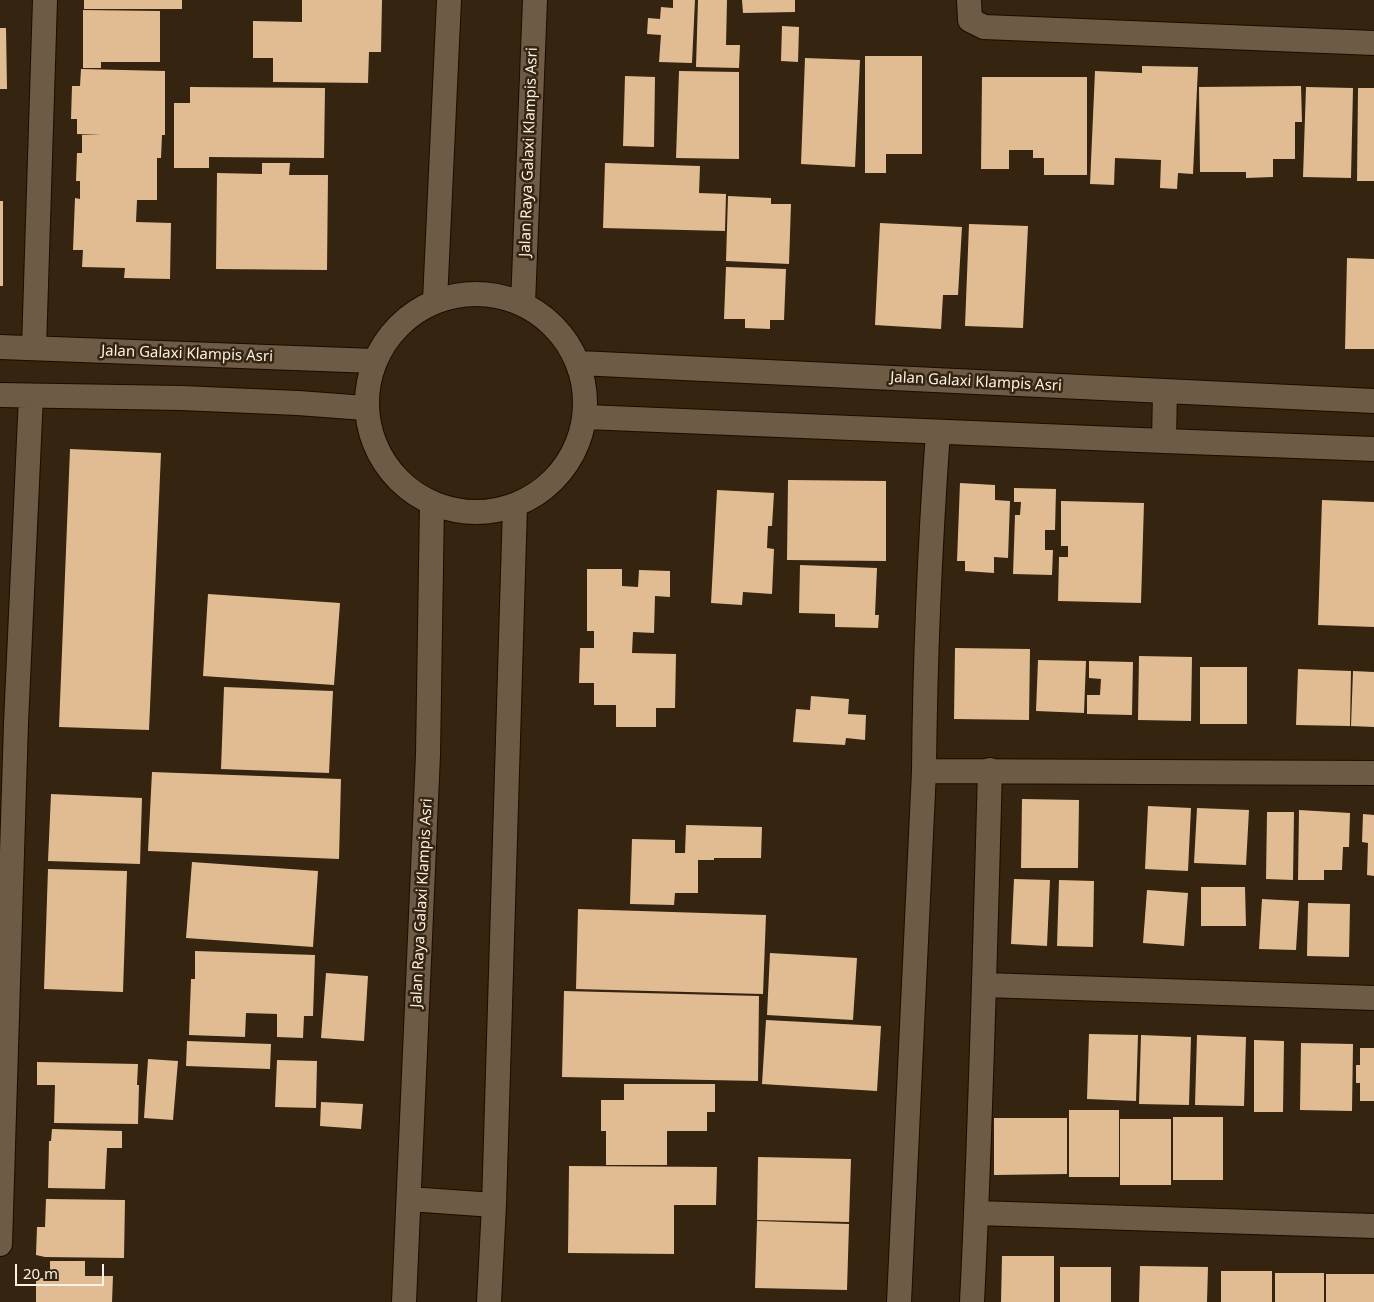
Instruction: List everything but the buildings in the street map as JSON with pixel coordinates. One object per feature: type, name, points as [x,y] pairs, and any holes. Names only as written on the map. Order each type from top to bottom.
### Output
[{"type":"street","points":[[34,348],[45,0]]},
{"type":"street","points":[[435,301],[449,0]]},
{"type":"street","name":"Jalan Raya Galaxi Klampis Asri","points":[[523,304],[535,0]]},
{"type":"street","points":[[969,0],[970,20],[984,28],[1374,43]]},
{"type":"street","points":[[479,294],[523,304],[556,328],[579,363],[586,390],[586,417],[574,455],[549,486],[514,506],[473,513],[432,504],[398,482],[375,448],[365,408],[367,384],[374,361],[398,325],[435,301],[479,294]]},
{"type":"street","name":"Jalan Galaxi Klampis Asri","points":[[0,347],[374,361]]},
{"type":"street","name":"Jalan Galaxi Klampis Asri","points":[[579,363],[1374,402]]},
{"type":"street","points":[[1164,442],[1165,391]]},
{"type":"street","points":[[0,395],[181,398],[365,408]]},
{"type":"street","points":[[0,1244],[8,722],[31,396]]},
{"type":"street","points":[[586,417],[1164,442],[1374,449]]},
{"type":"street","points":[[899,1302],[924,770],[924,693],[938,432]]},
{"type":"street","name":"Jalan Raya Galaxi Klampis Asri","points":[[404,1302],[428,755],[432,504]]},
{"type":"street","points":[[489,1302],[494,1205],[514,506]]},
{"type":"street","points":[[924,770],[1374,773]]},
{"type":"street","points":[[972,1302],[977,1213],[990,770]]},
{"type":"street","points":[[984,985],[1374,998]]},
{"type":"street","points":[[409,1199],[494,1205]]},
{"type":"street","points":[[977,1213],[1374,1226]]}]
